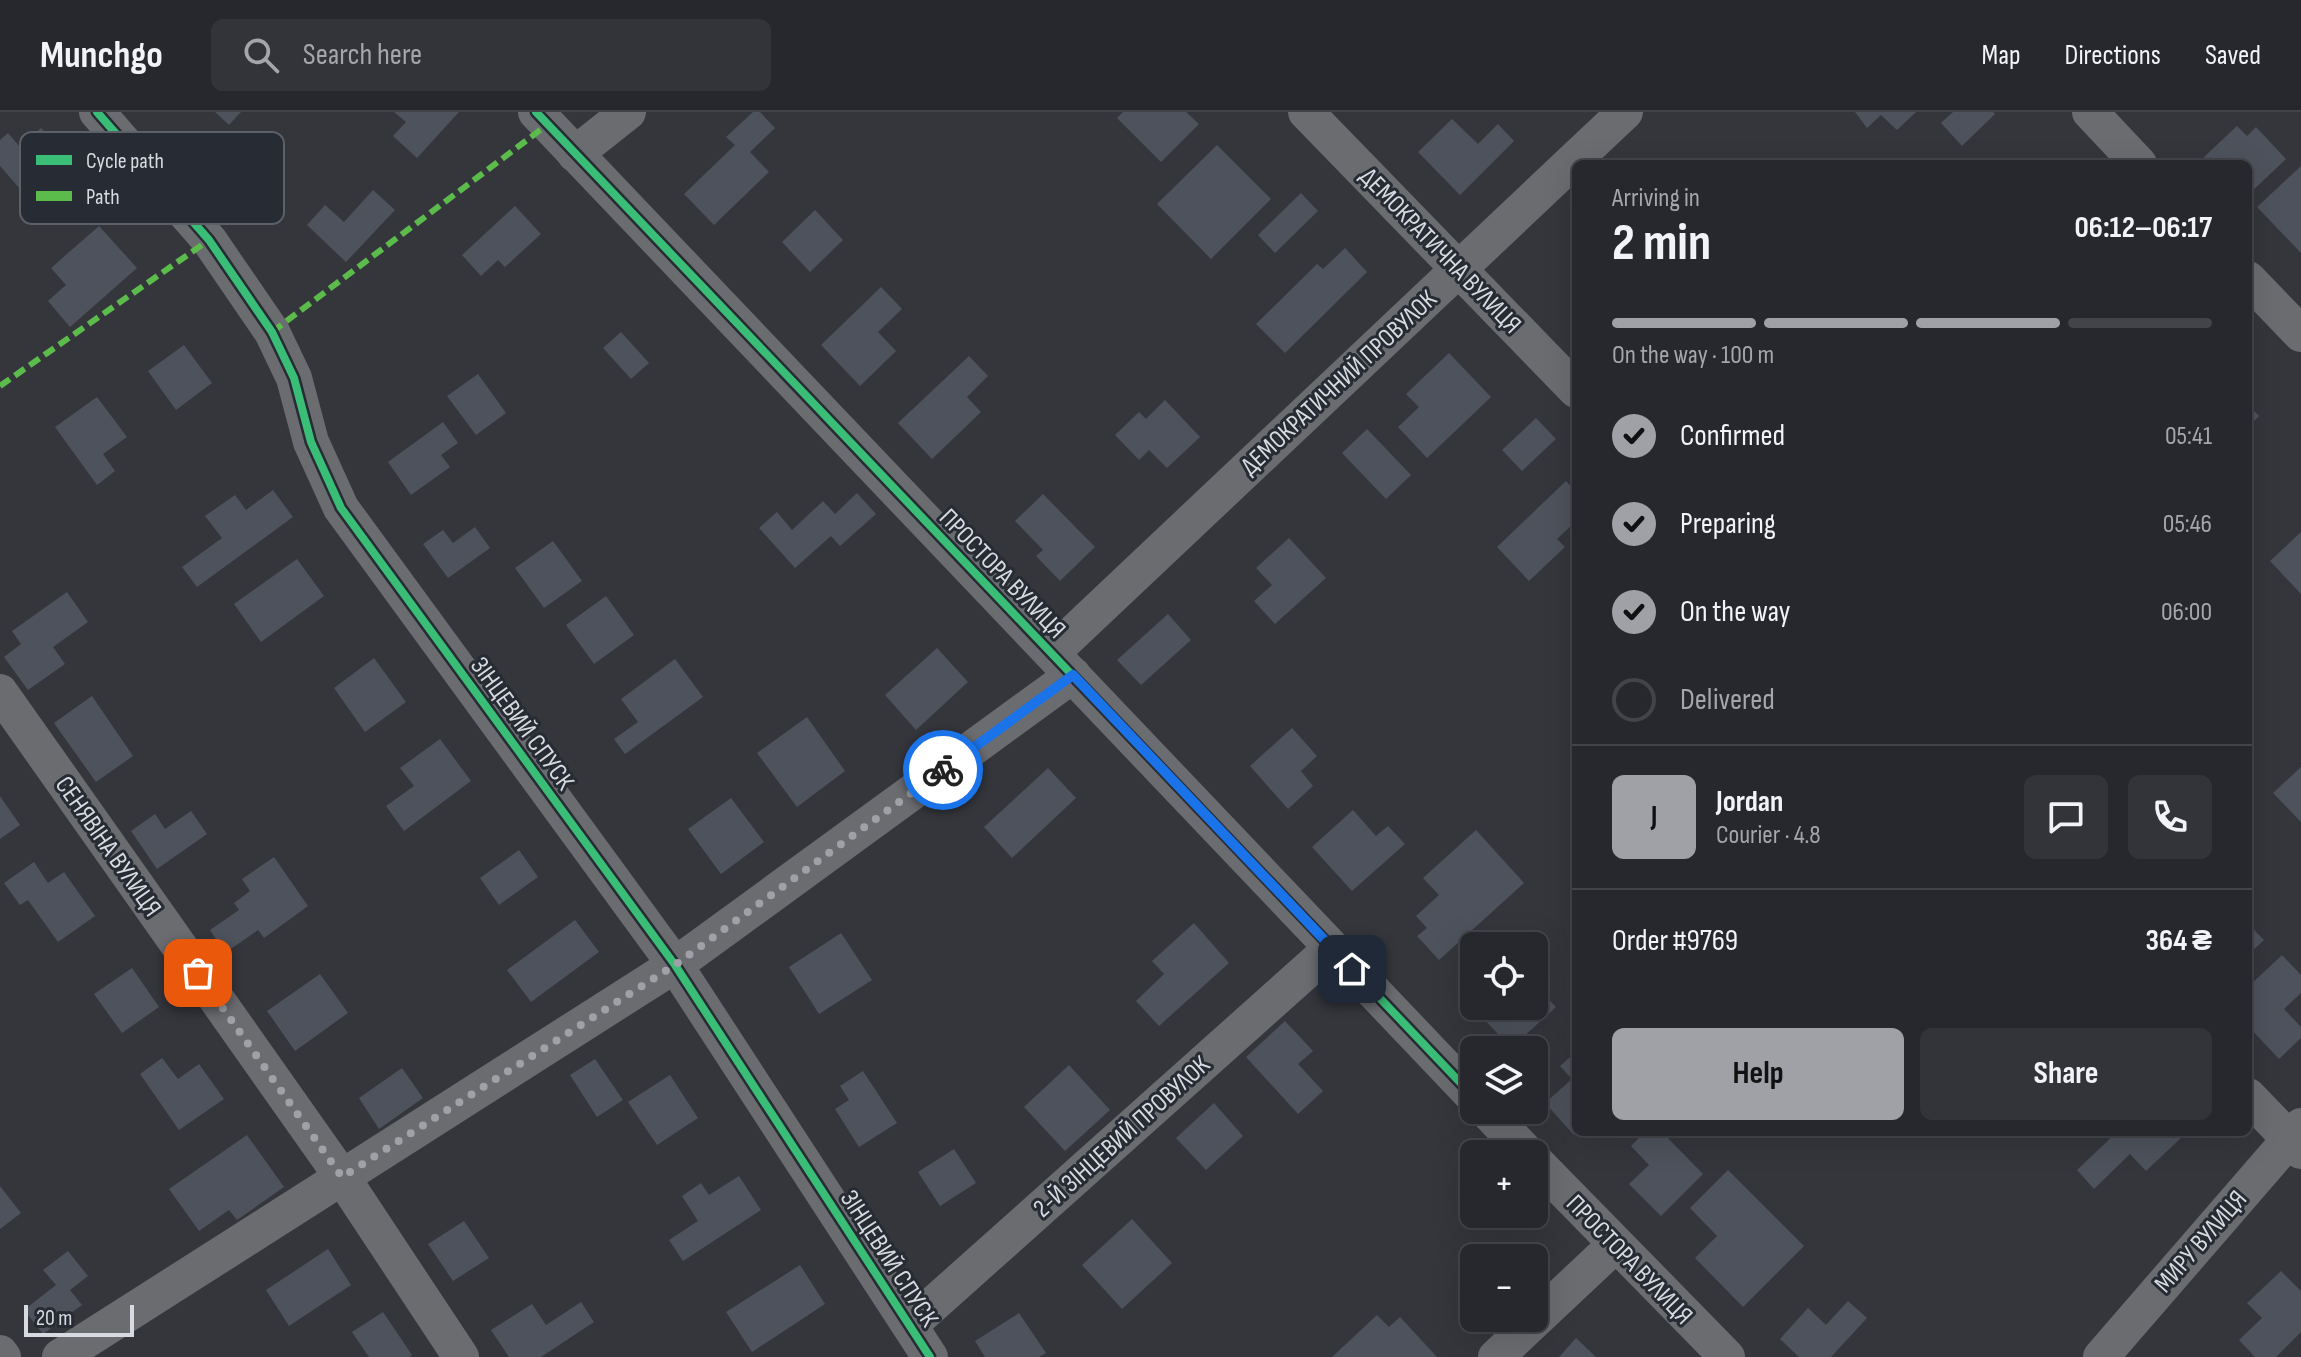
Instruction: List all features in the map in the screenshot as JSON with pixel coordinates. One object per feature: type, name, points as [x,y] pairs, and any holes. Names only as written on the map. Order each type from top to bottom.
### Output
[{"type":"street","name":"ЗІНЦЕВИЙ СПУСК","points":[[97,112],[114,132]]},
{"type":"street","name":"ПРОСТОРА ВУЛИЦЯ","points":[[536,112],[1460,1082]]},
{"type":"street","points":[[575,154],[628,112]]},
{"type":"street","name":"ДЕМОКРАТИЧНА ВУЛИЦЯ","points":[[1306,112],[1572,386]]},
{"type":"street","name":"ДЕМОКРАТИЧНИЙ ПРОВУЛОК","points":[[1574,160],[1625,112]]},
{"type":"street","points":[[2090,112],[2135,160]]},
{"type":"street","name":"ДЕМОКРАТИЧНИЙ ПРОВУЛОК","points":[[60,1357],[675,965],[1062,664],[1460,268],[1572,162]]},
{"type":"street","name":"ЗІНЦЕВИЙ СПУСК","points":[[195,224],[272,332],[294,378],[311,442],[341,508],[675,965],[930,1357]]},
{"type":"street","points":[[2252,283],[2301,334]]},
{"type":"street","name":"СЕНЯВІНА ВУЛИЦЯ","points":[[0,692],[342,1177],[461,1357]]},
{"type":"street","name":"2-Й ЗІНЦЕВИЙ ПРОВУЛОК","points":[[910,1325],[1332,948]]},
{"type":"street","points":[[2252,1099],[2297,1138]]},
{"type":"street","points":[[1499,1124],[1515,1140]]},
{"type":"street","name":"МИРУ ВУЛИЦЯ","points":[[2101,1357],[2297,1138]]},
{"type":"street","name":"ПРОСТОРА ВУЛИЦЯ","points":[[1548,1175],[1727,1357]]},
{"type":"street","points":[[1496,1357],[1615,1245]]},
{"type":"building","points":[[215,112],[241,112],[229,125]]},
{"type":"building","points":[[394,112],[459,112],[417,158],[393,136],[406,122]]},
{"type":"building","points":[[753,112],[760,112],[775,128],[750,152],[769,172],[714,225],[684,194],[735,145],[726,137]]},
{"type":"building","points":[[1123,112],[1186,112],[1199,124],[1161,162],[1117,118]]},
{"type":"building","points":[[1855,112],[1916,112],[1897,130],[1881,115],[1867,128]]},
{"type":"building","points":[[1953,112],[1995,114],[1962,146],[1941,123]]},
{"type":"building","points":[[1452,119],[1478,144],[1498,124],[1514,141],[1460,195],[1418,152]]},
{"type":"building","points":[[2237,126],[2247,136],[2256,127],[2286,159],[2252,191],[2252,160],[2207,160],[2204,157]]},
{"type":"building","points":[[8,133],[20,147],[20,189],[0,166],[0,140]]},
{"type":"building","points":[[1217,145],[1271,199],[1211,259],[1157,204]]},
{"type":"building","points":[[2301,166],[2301,253],[2257,207]]},
{"type":"building","points":[[373,190],[395,210],[346,262],[307,225],[325,205],[344,222]]},
{"type":"building","points":[[1301,193],[1318,211],[1275,253],[1258,235]]},
{"type":"building","points":[[515,206],[541,234],[505,267],[498,260],[481,276],[462,255]]},
{"type":"building","points":[[815,210],[843,240],[810,272],[782,242]]},
{"type":"building","points":[[99,226],[137,268],[70,327],[48,301],[66,285],[51,268]]},
{"type":"building","points":[[1345,248],[1367,272],[1285,353],[1256,324],[1317,264],[1323,269]]},
{"type":"building","points":[[881,287],[902,309],[878,332],[896,351],[860,386],[821,345]]},
{"type":"building","points":[[621,332],[649,363],[631,379],[603,348]]},
{"type":"building","points":[[184,345],[212,383],[176,410],[148,371]]},
{"type":"building","points":[[1449,353],[1491,397],[1427,458],[1398,427],[1419,407],[1406,394]]},
{"type":"building","points":[[969,356],[988,376],[967,397],[981,412],[932,459],[898,423]]},
{"type":"building","points":[[478,374],[506,413],[476,435],[447,396]]},
{"type":"building","points":[[97,397],[127,437],[103,454],[115,471],[97,485],[55,427]]},
{"type":"building","points":[[1165,400],[1200,437],[1167,468],[1149,450],[1139,460],[1115,435],[1139,412],[1146,419]]},
{"type":"building","points":[[2252,409],[2259,416],[2252,423]]},
{"type":"building","points":[[1536,418],[1556,439],[1522,471],[1502,450]]},
{"type":"building","points":[[443,422],[458,443],[441,455],[450,467],[411,495],[388,462]]},
{"type":"building","points":[[1367,429],[1411,475],[1386,499],[1342,453]]},
{"type":"building","points":[[1566,481],[1572,488],[1572,525],[1557,539],[1565,547],[1529,581],[1497,547]]},
{"type":"building","points":[[273,490],[293,517],[197,587],[182,567],[222,538],[205,516],[235,495],[246,510]]},
{"type":"building","points":[[857,493],[876,514],[840,546],[831,536],[795,568],[759,528],[777,512],[792,530],[823,501],[835,514]]},
{"type":"building","points":[[1043,494],[1095,547],[1060,581],[1036,556],[1043,550],[1015,521]]},
{"type":"building","points":[[475,527],[490,548],[448,578],[423,544],[443,530],[453,543]]},
{"type":"building","points":[[2301,532],[2301,594],[2270,561]]},
{"type":"building","points":[[1289,538],[1326,578],[1275,624],[1254,601],[1272,585],[1256,568]]},
{"type":"building","points":[[553,541],[582,581],[544,608],[515,568]]},
{"type":"building","points":[[297,559],[324,596],[261,642],[234,604]]},
{"type":"building","points":[[67,592],[88,622],[53,647],[65,664],[28,690],[4,657],[21,644],[12,631]]},
{"type":"building","points":[[606,596],[634,635],[594,664],[566,625]]},
{"type":"building","points":[[1168,614],[1191,640],[1141,685],[1117,660]]},
{"type":"building","points":[[937,648],[968,682],[916,730],[885,695]]},
{"type":"building","points":[[374,658],[406,702],[365,732],[334,688]]},
{"type":"building","points":[[675,659],[703,697],[625,754],[614,739],[638,722],[621,699]]},
{"type":"building","points":[[92,696],[133,756],[96,782],[54,723]]},
{"type":"building","points":[[807,717],[845,771],[797,807],[757,753]]},
{"type":"building","points":[[1292,728],[1317,756],[1301,771],[1313,786],[1288,809],[1250,766]]},
{"type":"building","points":[[440,739],[471,781],[404,831],[386,806],[414,786],[400,768]]},
{"type":"building","points":[[2301,767],[2301,822],[2273,793]]},
{"type":"building","points":[[1048,768],[1076,798],[1012,858],[984,827]]},
{"type":"building","points":[[0,796],[20,825],[0,839]]},
{"type":"building","points":[[731,798],[764,842],[721,874],[688,829]]},
{"type":"building","points":[[1353,810],[1376,836],[1388,826],[1405,844],[1352,891],[1312,847]]},
{"type":"building","points":[[191,811],[207,834],[157,869],[131,831],[155,814],[165,829]]},
{"type":"building","points":[[1476,830],[1524,883],[1470,932],[1460,932],[1460,941],[1439,960],[1417,936],[1427,928],[1416,916],[1439,895],[1423,878]]},
{"type":"building","points":[[519,850],[538,877],[499,905],[480,878]]},
{"type":"building","points":[[274,857],[308,906],[264,938],[258,930],[225,953],[210,930],[239,910],[234,903],[250,891],[242,879]]},
{"type":"building","points":[[34,862],[48,883],[64,872],[95,916],[58,942],[28,900],[20,905],[4,883]]},
{"type":"building","points":[[575,920],[599,952],[531,1002],[507,970]]},
{"type":"building","points":[[1194,923],[1229,963],[1159,1026],[1136,1001],[1164,974],[1152,961]]},
{"type":"building","points":[[2252,928],[2264,940],[2252,951]]},
{"type":"building","points":[[841,933],[872,980],[819,1014],[789,967]]},
{"type":"building","points":[[2282,955],[2301,975],[2301,993],[2284,1009],[2301,1027],[2301,1038],[2279,1059],[2252,1030],[2252,983]]},
{"type":"building","points":[[132,968],[159,1007],[122,1033],[94,994]]},
{"type":"building","points":[[320,974],[348,1013],[295,1051],[267,1011]]},
{"type":"building","points":[[1548,999],[1556,1007],[1548,1014]]},
{"type":"building","points":[[1485,1020],[1542,1020],[1524,1036],[1500,1036]]},
{"type":"building","points":[[1285,1021],[1313,1051],[1298,1064],[1323,1091],[1298,1114],[1246,1057]]},
{"type":"building","points":[[1572,1056],[1572,1079],[1560,1066]]},
{"type":"building","points":[[162,1058],[178,1079],[199,1064],[224,1099],[179,1130],[140,1074]]},
{"type":"building","points":[[595,1059],[623,1100],[597,1117],[570,1075]]},
{"type":"building","points":[[1069,1065],[1110,1110],[1065,1151],[1024,1107]]},
{"type":"building","points":[[402,1068],[423,1098],[379,1129],[359,1098]]},
{"type":"building","points":[[863,1071],[897,1123],[859,1147],[835,1109],[849,1100],[840,1086]]},
{"type":"building","points":[[670,1075],[698,1118],[657,1145],[628,1102]]},
{"type":"building","points":[[1572,1079],[1572,1133],[1548,1106],[1548,1100]]},
{"type":"building","points":[[1214,1103],[1243,1136],[1206,1170],[1176,1138]]},
{"type":"building","points":[[247,1135],[284,1187],[237,1220],[229,1210],[199,1231],[169,1189]]},
{"type":"building","points":[[1641,1136],[1666,1136],[1703,1174],[1661,1216],[1629,1184],[1649,1165],[1631,1146]]},
{"type":"building","points":[[2113,1136],[2182,1137],[2146,1171],[2130,1154],[2094,1189],[2077,1170]]},
{"type":"building","points":[[954,1149],[976,1183],[940,1206],[918,1172]]},
{"type":"building","points":[[1728,1170],[1804,1246],[1743,1307],[1695,1258],[1717,1236],[1690,1208]]},
{"type":"building","points":[[739,1176],[761,1210],[683,1261],[669,1240],[698,1221],[682,1196],[701,1183],[709,1195]]},
{"type":"building","points":[[0,1186],[21,1213],[0,1229]]},
{"type":"building","points":[[1132,1219],[1172,1263],[1122,1309],[1082,1265]]},
{"type":"building","points":[[464,1221],[489,1258],[453,1281],[428,1244]]},
{"type":"building","points":[[328,1249],[351,1285],[289,1326],[266,1290]]},
{"type":"building","points":[[68,1251],[88,1276],[70,1290],[82,1305],[43,1334],[24,1310],[56,1285],[43,1270]]},
{"type":"building","points":[[800,1265],[825,1304],[752,1352],[726,1312]]},
{"type":"building","points":[[2281,1271],[2301,1291],[2301,1332],[2276,1357],[2255,1357],[2239,1340],[2262,1318],[2247,1303]]},
{"type":"building","points":[[1848,1301],[1867,1318],[1831,1357],[1799,1357],[1780,1339],[1808,1308],[1826,1325]]},
{"type":"building","points":[[581,1302],[594,1322],[541,1357],[509,1357],[491,1330],[532,1304],[546,1325]]},
{"type":"building","points":[[383,1312],[412,1355],[409,1357],[369,1357],[352,1332]]},
{"type":"building","points":[[1019,1313],[1046,1353],[1039,1357],[985,1357],[975,1341]]},
{"type":"building","points":[[1377,1315],[1389,1327],[1400,1317],[1437,1357],[1332,1357]]},
{"type":"building","points":[[1576,1338],[1596,1357],[1559,1357]]},
{"type":"marked path","points":[[272,332],[547,125]]},
{"type":"marked path","points":[[0,386],[209,240]]},
{"type":"cycle path","points":[[97,112],[114,132]]},
{"type":"cycle path","points":[[536,112],[1460,1082]]},
{"type":"cycle path","points":[[195,224],[272,332],[294,378],[311,442],[341,508],[675,965],[930,1357]]},
{"type":"way so far","points":[[198,973],[342,1177],[675,965],[943,770]]},
{"type":"route","points":[[943,770],[1073,675],[1352,969]]}]
